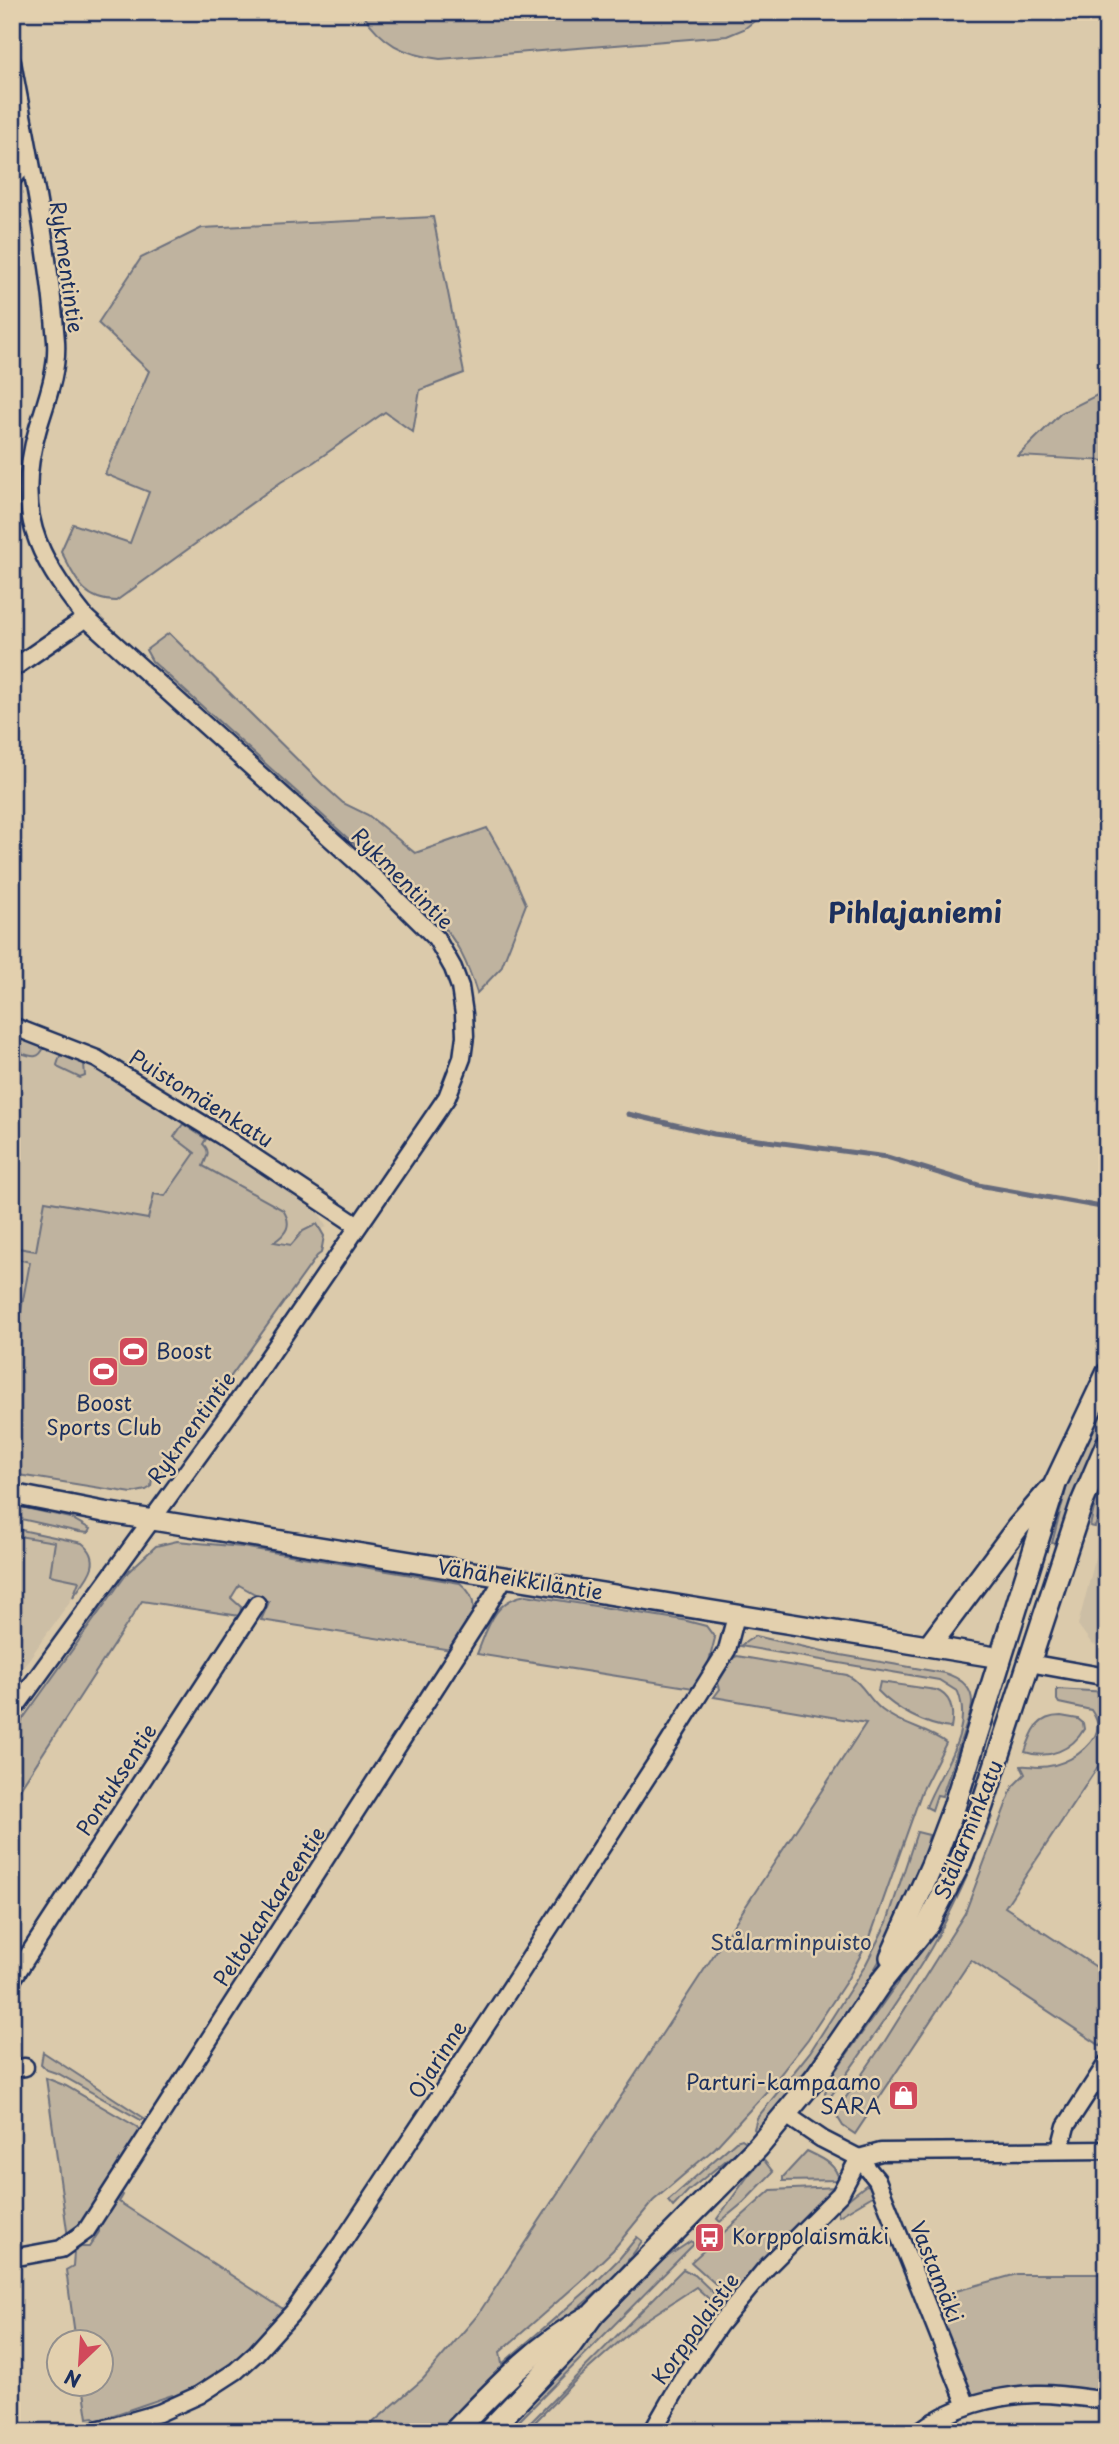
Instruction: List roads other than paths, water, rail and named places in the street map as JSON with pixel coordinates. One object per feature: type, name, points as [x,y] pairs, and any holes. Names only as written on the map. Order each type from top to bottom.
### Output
[{"type":"main road","points":[[930,1645],[1018,1527],[1055,1484],[1107,1374]]},
{"type":"main road","name":"Stålarminkatu","points":[[488,2432],[569,2347],[594,2313],[758,2147],[836,2049],[881,1982],[928,1924],[960,1862],[986,1794],[1081,1505],[1107,1444]]},
{"type":"main road","name":"Stålarminkatu","points":[[881,1982],[954,1807],[1055,1484]]},
{"type":"main road","name":"Vähäheikkiläntie","points":[[1001,1658],[1028,1663]]},
{"type":"main road","name":"Stålarminkatu","points":[[454,2432],[501,2384],[555,2336],[594,2313]]},
{"type":"street","name":"Rykmentintie","points":[[12,62],[51,298],[56,363],[29,465],[27,484],[27,503],[35,537],[43,556],[65,592],[86,618],[379,882],[436,938],[460,987],[465,1036],[462,1058],[447,1097],[244,1393],[12,1713]]},
{"type":"street","points":[[12,179],[30,160]]},
{"type":"street","points":[[12,669],[86,618]]},
{"type":"street","name":"Puistomäenkatu","points":[[12,1026],[94,1057],[222,1136],[358,1226]]},
{"type":"street","name":"Vähäheikkiläntie","points":[[12,1494],[152,1520],[1001,1658]]},
{"type":"street","name":"Peltokankareentie","points":[[12,2259],[61,2249],[86,2231],[504,1577]]},
{"type":"street","name":"Pontuksentie","points":[[12,1980],[257,1604]]},
{"type":"street","name":"Ojarinne","points":[[86,2432],[159,2413],[199,2395],[236,2371],[294,2311],[480,2035],[665,1749],[727,1650],[736,1616]]},
{"type":"street","points":[[1028,1663],[1107,1677]]},
{"type":"street","points":[[1060,2149],[1066,2126],[1107,2063]]},
{"type":"street","points":[[785,2114],[822,2139],[859,2158],[881,2152],[1107,2150]]},
{"type":"street","name":"Vastamäki","points":[[859,2158],[877,2180],[967,2406]]},
{"type":"street","name":"Korppolaistie","points":[[652,2432],[686,2373],[719,2325],[767,2267],[840,2194],[859,2158]]},
{"type":"street","points":[[918,2432],[967,2406],[1038,2394],[1107,2401]]},
{"type":"waterway","points":[[628,1114],[714,1134],[887,1157],[978,1185],[1107,1208]]},
{"type":"place","name":"Boost","points":[[133,1352]]},
{"type":"place","name":"Boost Sports Club","points":[[104,1372]]},
{"type":"place","name":"Parturi-kampaamo SARA","points":[[904,2095]]},
{"type":"place","name":"Korppolaismäki","points":[[709,2237]]},
{"type":"district","name":"Pihlajaniemi","points":[[915,913]]},
{"type":"park label","name":"Stålarminpuisto","points":[[791,1943]]}]
